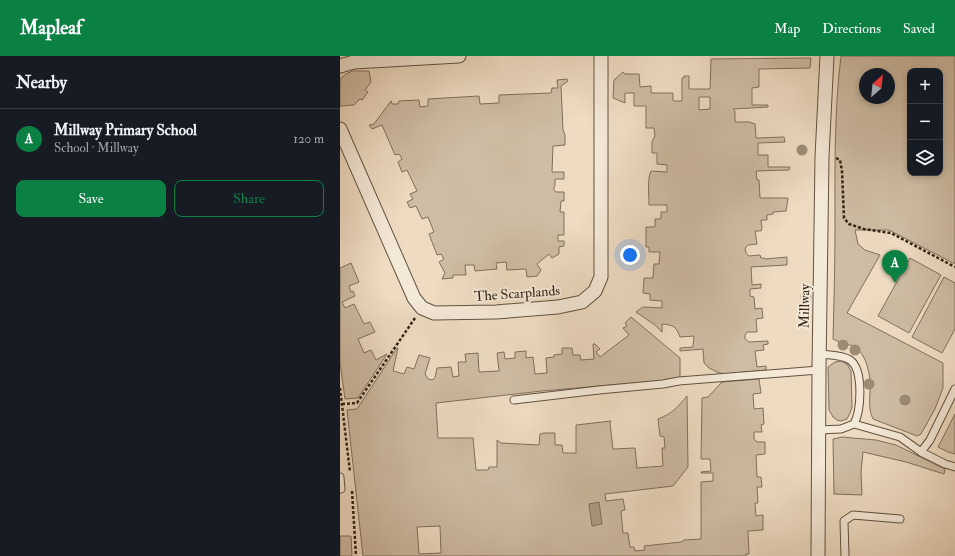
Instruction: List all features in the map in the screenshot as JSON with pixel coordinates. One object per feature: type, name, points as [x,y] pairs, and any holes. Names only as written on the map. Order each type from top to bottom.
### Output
[{"type":"street","points":[[340,66],[354,62],[459,56]]},
{"type":"street","name":"The Scarplands","points":[[340,129],[414,298],[422,308],[434,313],[496,312],[558,308],[582,302],[595,291],[601,277],[601,56]]},
{"type":"street","name":"Millway","points":[[818,556],[819,354],[823,135],[827,56]]},
{"type":"lane","points":[[819,354],[847,358],[851,360],[858,371],[860,380],[858,414],[854,424]]},
{"type":"lane","points":[[514,400],[679,381],[819,370]]},
{"type":"lane","points":[[921,452],[930,440],[955,389]]},
{"type":"lane","points":[[818,430],[841,429],[854,424],[900,437],[921,452],[945,464],[955,467]]},
{"type":"lane","points":[[340,477],[341,490]]},
{"type":"lane","points":[[845,556],[844,521],[853,515],[900,519]]},
{"type":"path","points":[[835,158],[840,160],[842,171],[844,218],[849,224],[864,229],[891,233],[955,267]]},
{"type":"path","points":[[342,404],[357,403],[418,314]]},
{"type":"shaded area","points":[[841,56],[955,56],[955,264],[889,230],[855,230],[858,244],[865,250],[880,255],[847,313],[943,363],[943,388],[935,409],[921,434],[917,436],[873,419],[870,408],[870,377],[865,359],[854,346],[844,344],[833,339],[835,141]]},
{"type":"shaded area","points":[[811,58],[810,68],[759,69],[759,87],[752,88],[752,105],[768,105],[768,107],[733,109],[735,111],[735,122],[749,122],[755,124],[756,138],[784,137],[785,142],[758,143],[758,155],[768,155],[768,167],[790,167],[789,170],[756,171],[757,180],[759,180],[760,198],[788,198],[786,211],[773,212],[773,214],[767,215],[767,220],[761,220],[761,231],[755,231],[757,244],[748,245],[745,248],[746,253],[749,256],[760,255],[761,258],[765,259],[787,257],[787,265],[751,267],[752,285],[761,284],[761,288],[750,289],[750,296],[754,297],[755,309],[762,308],[763,318],[756,319],[757,332],[747,332],[745,339],[749,342],[768,341],[768,344],[763,345],[764,350],[755,351],[757,367],[766,366],[766,370],[724,374],[717,372],[709,368],[704,363],[703,349],[680,351],[680,348],[693,347],[694,336],[680,337],[675,328],[666,324],[662,324],[662,332],[655,325],[636,312],[643,307],[662,308],[662,301],[650,300],[650,294],[643,293],[644,278],[653,278],[654,264],[659,264],[660,252],[649,252],[649,247],[646,247],[646,227],[655,227],[655,219],[661,219],[661,212],[667,212],[667,205],[649,205],[649,178],[651,171],[667,172],[667,165],[657,164],[657,153],[652,153],[652,142],[655,136],[654,128],[646,128],[646,106],[634,106],[634,93],[625,93],[625,103],[613,98],[614,80],[623,72],[625,74],[639,74],[640,87],[651,86],[651,93],[673,93],[673,101],[682,101],[682,78],[684,78],[684,76],[689,76],[689,89],[710,89],[711,59]],"holes":[[[699,97],[710,97],[710,109],[699,110]]]},
{"type":"shaded area","points":[[352,71],[369,71],[371,82],[365,90],[368,92],[362,100],[360,99],[354,105],[340,106],[340,79]]},
{"type":"shaded area","points":[[567,79],[568,81],[561,86],[565,145],[553,146],[552,172],[564,172],[564,179],[555,179],[554,187],[556,192],[564,192],[564,201],[561,201],[560,212],[564,212],[564,235],[558,235],[558,241],[564,241],[564,246],[559,247],[559,254],[552,258],[549,254],[537,264],[541,270],[537,276],[527,277],[526,269],[507,270],[506,262],[496,263],[497,269],[475,271],[474,265],[465,265],[466,275],[453,275],[453,278],[442,279],[445,273],[439,262],[444,259],[441,254],[437,255],[429,234],[434,232],[428,217],[422,219],[416,206],[410,208],[407,202],[413,199],[410,194],[417,191],[407,170],[402,172],[398,162],[402,159],[399,154],[395,155],[382,125],[372,129],[369,125],[374,124],[391,101],[392,104],[398,104],[399,101],[419,100],[420,107],[428,106],[428,99],[479,96],[480,104],[499,103],[499,95],[551,93],[552,88],[558,88],[557,80]]},
{"type":"shaded area","points":[[910,258],[941,275],[909,333],[878,316]]},
{"type":"shaded area","points":[[351,263],[359,282],[349,286],[351,292],[353,291],[355,296],[342,302],[345,308],[354,304],[364,324],[370,322],[375,332],[358,339],[364,353],[371,350],[376,360],[387,354],[358,398],[345,399],[340,363],[340,268]]},
{"type":"shaded area","points":[[944,277],[955,283],[955,329],[942,353],[912,337]]},
{"type":"shaded area","points":[[631,317],[680,358],[680,379],[542,391],[436,403],[438,438],[473,438],[476,470],[488,470],[489,467],[497,467],[497,440],[501,443],[539,445],[540,434],[555,433],[555,445],[562,445],[563,453],[576,453],[576,425],[611,421],[613,449],[635,448],[637,468],[663,466],[662,448],[665,448],[664,437],[660,436],[658,419],[674,410],[687,396],[688,467],[673,486],[605,494],[606,501],[623,499],[625,510],[621,511],[623,533],[628,533],[630,547],[634,547],[635,551],[645,550],[644,546],[701,539],[701,482],[713,481],[713,473],[701,473],[711,471],[710,459],[701,459],[702,398],[708,397],[722,382],[759,379],[761,393],[753,394],[754,409],[763,408],[764,424],[761,425],[762,432],[754,432],[754,439],[757,442],[765,442],[765,454],[756,455],[757,477],[761,477],[762,487],[757,487],[758,503],[755,503],[756,516],[763,515],[763,530],[748,531],[749,554],[746,554],[746,556],[363,556],[347,410],[357,409],[397,348],[393,371],[404,374],[407,367],[414,369],[419,355],[430,358],[425,374],[428,379],[432,380],[435,378],[437,368],[451,367],[453,377],[459,376],[458,362],[466,362],[465,354],[478,353],[479,372],[499,371],[497,353],[504,352],[505,359],[515,358],[515,352],[526,351],[526,358],[533,357],[535,374],[547,373],[546,358],[562,354],[562,348],[572,348],[573,355],[580,355],[581,360],[594,359],[593,344],[595,344],[600,349],[596,352],[600,357],[629,335],[623,328],[627,326],[625,323]],"holes":[[[440,526],[441,553],[419,554],[417,527]]]},
{"type":"shaded area","points":[[841,361],[847,364],[851,371],[852,407],[847,419],[841,421],[833,417],[829,410],[828,367],[835,362]]},
{"type":"shaded area","points":[[955,414],[955,454],[938,447]]},
{"type":"shaded area","points":[[842,437],[876,440],[896,445],[945,469],[944,474],[906,462],[863,452],[861,472],[862,495],[834,494],[833,439]]},
{"type":"shaded area","points":[[599,502],[602,524],[592,526],[589,504]]},
{"type":"shaded area","points":[[340,536],[351,536],[352,556],[340,556]]},
{"type":"place","name":"Millway Primary School","points":[[895,283]]}]
